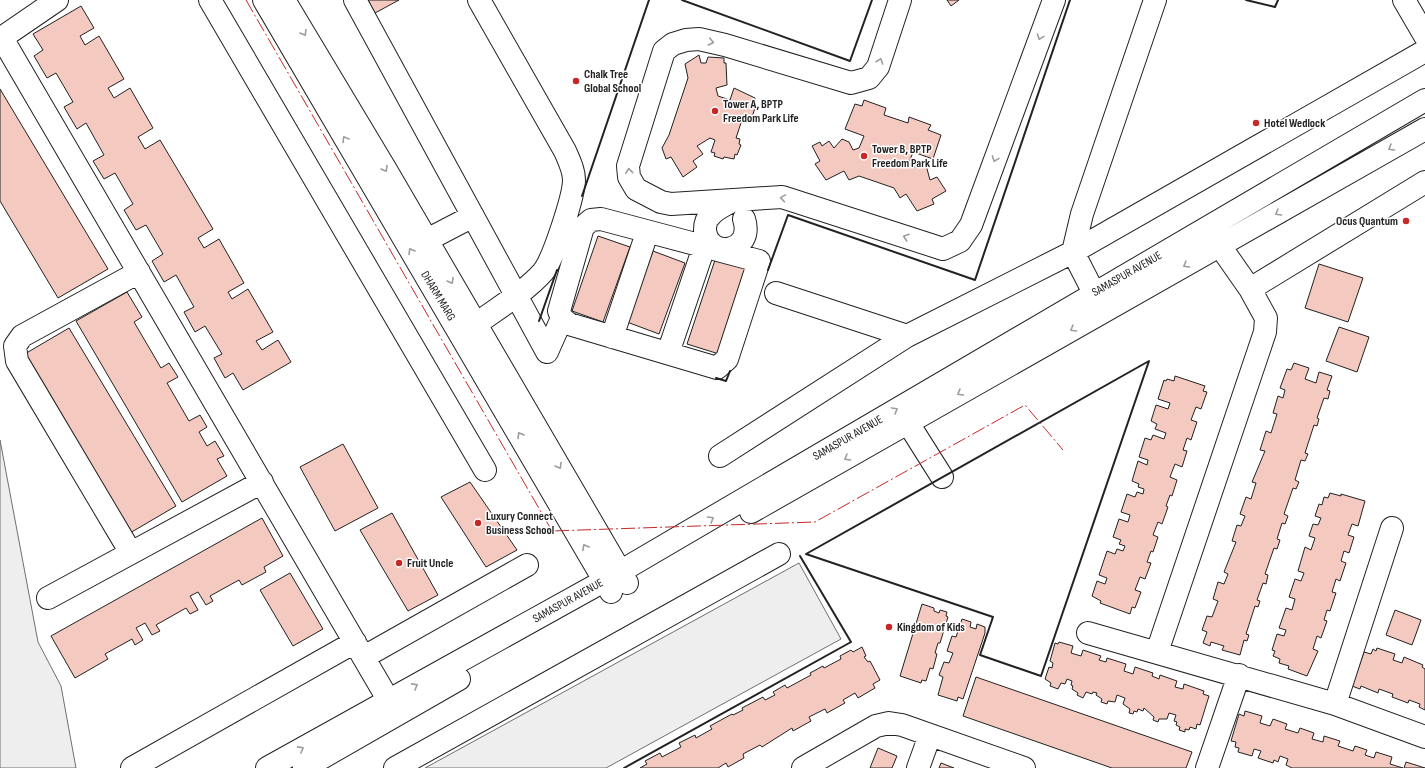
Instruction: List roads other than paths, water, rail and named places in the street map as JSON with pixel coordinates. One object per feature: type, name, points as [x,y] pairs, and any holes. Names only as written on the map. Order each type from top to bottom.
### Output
[{"type":"street","points":[[57,0],[1,39],[139,272],[389,701]]},
{"type":"street","points":[[210,0],[485,470]]},
{"type":"street","name":"DHARM MARG","points":[[264,0],[557,497],[616,582]]},
{"type":"street","name":"DHARM MARG","points":[[284,0],[476,324],[616,582]]},
{"type":"street","points":[[355,0],[547,352],[562,318]]},
{"type":"street","points":[[476,324],[543,272],[550,263],[572,194],[574,180],[572,167],[566,151],[479,0]]},
{"type":"street","points":[[900,0],[878,67],[869,78],[851,83],[725,45],[698,39],[686,40],[673,44],[664,51],[628,166],[629,177],[636,189],[661,202],[671,204],[782,196],[944,249],[960,241],[971,224],[1054,0]]},
{"type":"street","points":[[1094,293],[1073,252],[1082,214],[1155,0]]},
{"type":"street","points":[[1404,0],[1425,36]]},
{"type":"street","points":[[720,456],[907,336],[1073,252],[1425,51]]},
{"type":"street","name":"SAMASPUR AVENUE","points":[[304,768],[616,582],[1094,293],[1425,100]]},
{"type":"street","name":"SAMASPUR AVENUE","points":[[267,768],[389,701],[616,582],[908,423],[1425,129]]},
{"type":"street","points":[[1250,288],[1425,182]]},
{"type":"street","points":[[735,199],[709,216],[706,222],[706,236],[715,246],[728,249],[734,247],[744,238],[746,226],[744,219]]},
{"type":"street","points":[[427,240],[472,216]]},
{"type":"street","points":[[601,219],[647,233],[704,247],[759,261],[727,359],[717,368],[568,324],[562,318],[559,311],[583,227],[591,220],[601,219]]},
{"type":"street","points":[[612,336],[647,233]]},
{"type":"street","points":[[1157,652],[1265,332],[1266,318],[1250,288],[1220,246]]},
{"type":"street","points":[[668,353],[704,247]]},
{"type":"street","points":[[131,553],[17,361],[16,346],[22,336],[139,272]]},
{"type":"street","points":[[776,293],[907,336]]},
{"type":"street","points":[[908,423],[942,477]]},
{"type":"street","points":[[48,598],[262,482]]},
{"type":"street","points":[[1335,704],[1392,528]]},
{"type":"street","points":[[395,768],[779,554]]},
{"type":"street","points":[[132,768],[359,649],[527,565]]},
{"type":"street","points":[[1088,633],[1335,704],[1425,737]]},
{"type":"street","points":[[1207,768],[1239,676]]},
{"type":"street","points":[[803,768],[876,726],[889,723],[902,725],[1024,768]]},
{"type":"street","points":[[918,768],[930,735]]},
{"type":"place","name":"Chalk Tree Global School","points":[[576,81]]},
{"type":"place","name":"Tower A, BPTP Freedom Park Life","points":[[715,111]]},
{"type":"place","name":"Hotel Wedlock","points":[[1256,123]]},
{"type":"place","name":"Tower B, BPTP Freedom Park Life","points":[[864,156]]},
{"type":"place","name":"Ocus Quantum","points":[[1406,221]]},
{"type":"place","name":"Luxury Connect Business School","points":[[478,523]]},
{"type":"place","name":"Fruit Uncle","points":[[399,563]]},
{"type":"place","name":"Kingdom of Kids","points":[[889,627]]}]
